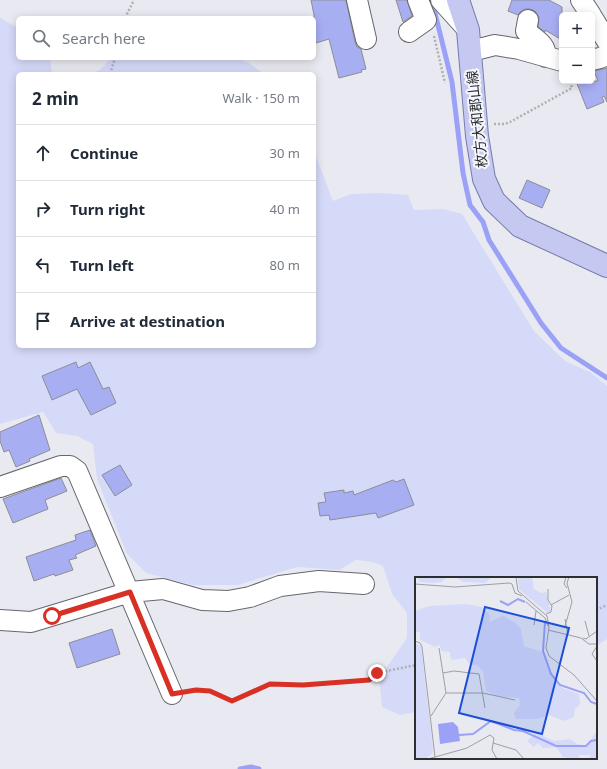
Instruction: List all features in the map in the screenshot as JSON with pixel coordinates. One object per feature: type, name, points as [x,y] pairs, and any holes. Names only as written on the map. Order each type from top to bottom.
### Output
[{"type":"main road","name":"枚方大和郡山線","points":[[458,0],[470,41],[476,123],[484,180],[494,201],[520,226],[607,266]]},
{"type":"street","points":[[357,0],[366,39]]},
{"type":"street","points":[[409,32],[426,20],[418,0]]},
{"type":"street","points":[[441,0],[470,41],[519,49],[554,59]]},
{"type":"street","points":[[581,0],[588,12]]},
{"type":"street","points":[[528,20],[526,31],[540,43],[554,59]]},
{"type":"street","points":[[595,22],[607,41]]},
{"type":"street","points":[[595,59],[607,55]]},
{"type":"street","points":[[0,487],[61,466],[70,466],[78,471],[172,694]]},
{"type":"street","points":[[0,620],[30,622],[130,592],[163,590],[202,600],[228,601],[250,597],[280,586],[319,581],[364,584]]},
{"type":"path","points":[[126,16],[134,0]]},
{"type":"path","points":[[426,20],[433,32],[445,83]]},
{"type":"path","points":[[111,72],[114,60]]},
{"type":"path","points":[[476,123],[505,124],[510,122],[572,88],[571,84]]},
{"type":"path","points":[[597,610],[607,605]]},
{"type":"path","points":[[172,694],[196,690],[210,691],[232,701],[270,684],[303,685],[369,680],[377,673],[415,665]]},
{"type":"shaded area","points":[[0,18],[16,27],[16,60],[50,60],[52,72],[16,72],[16,348],[316,348],[316,156],[333,201],[351,194],[381,193],[408,195],[414,210],[443,209],[462,214],[534,331],[565,361],[590,372],[607,386],[607,639],[597,645],[597,577],[415,577],[415,712],[400,715],[382,707],[379,678],[407,638],[407,613],[392,594],[383,566],[373,562],[356,560],[339,570],[297,567],[238,585],[192,585],[146,573],[127,554],[97,479],[93,444],[77,436],[56,433],[43,412],[0,424]]},
{"type":"shaded area","points":[[109,60],[241,60],[249,63],[261,72],[96,72],[101,69]]},
{"type":"building","points":[[311,0],[346,0],[355,42],[357,47],[361,49],[366,69],[361,70],[362,72],[339,78],[329,39],[316,43],[316,16],[314,15]]},
{"type":"building","points":[[396,0],[407,0],[412,16],[403,22]]},
{"type":"building","points":[[512,0],[549,0],[562,7],[562,12],[559,12],[559,38],[538,27],[539,17],[535,11],[525,9],[518,15],[508,11]]},
{"type":"building","points":[[607,68],[607,102],[604,96],[602,97],[604,102],[587,109],[577,84],[595,84],[595,81],[598,81],[595,71]]},
{"type":"building","points":[[527,180],[550,190],[542,208],[519,198]]},
{"type":"building","points":[[76,362],[78,368],[90,362],[103,389],[109,387],[116,403],[91,415],[77,389],[52,400],[42,376]]},
{"type":"building","points":[[39,415],[50,450],[29,459],[30,461],[16,467],[9,450],[4,452],[0,441],[0,432]]},
{"type":"building","points":[[120,465],[132,485],[115,496],[102,475]]},
{"type":"building","points":[[61,478],[67,491],[45,500],[48,509],[13,523],[3,499]]},
{"type":"building","points":[[404,479],[414,505],[378,518],[376,513],[330,520],[329,515],[320,516],[318,503],[326,502],[324,493],[344,490],[344,493],[353,491],[354,495],[393,480],[396,482]]},
{"type":"building","points":[[90,530],[96,546],[75,555],[77,558],[69,560],[73,570],[55,576],[54,574],[34,581],[26,557],[76,540],[75,535]]},
{"type":"building","points":[[112,629],[120,654],[77,668],[69,643]]},
{"type":"waterway","points":[[432,1],[452,82],[463,173],[470,205],[483,222],[489,240],[541,323],[561,348],[607,378]]},
{"type":"waterway","points":[[240,769],[251,767],[259,769]]},
{"type":"route","points":[[52,616],[130,592],[172,694],[196,690],[210,691],[232,701],[270,684],[303,685],[369,680],[377,673]]}]
